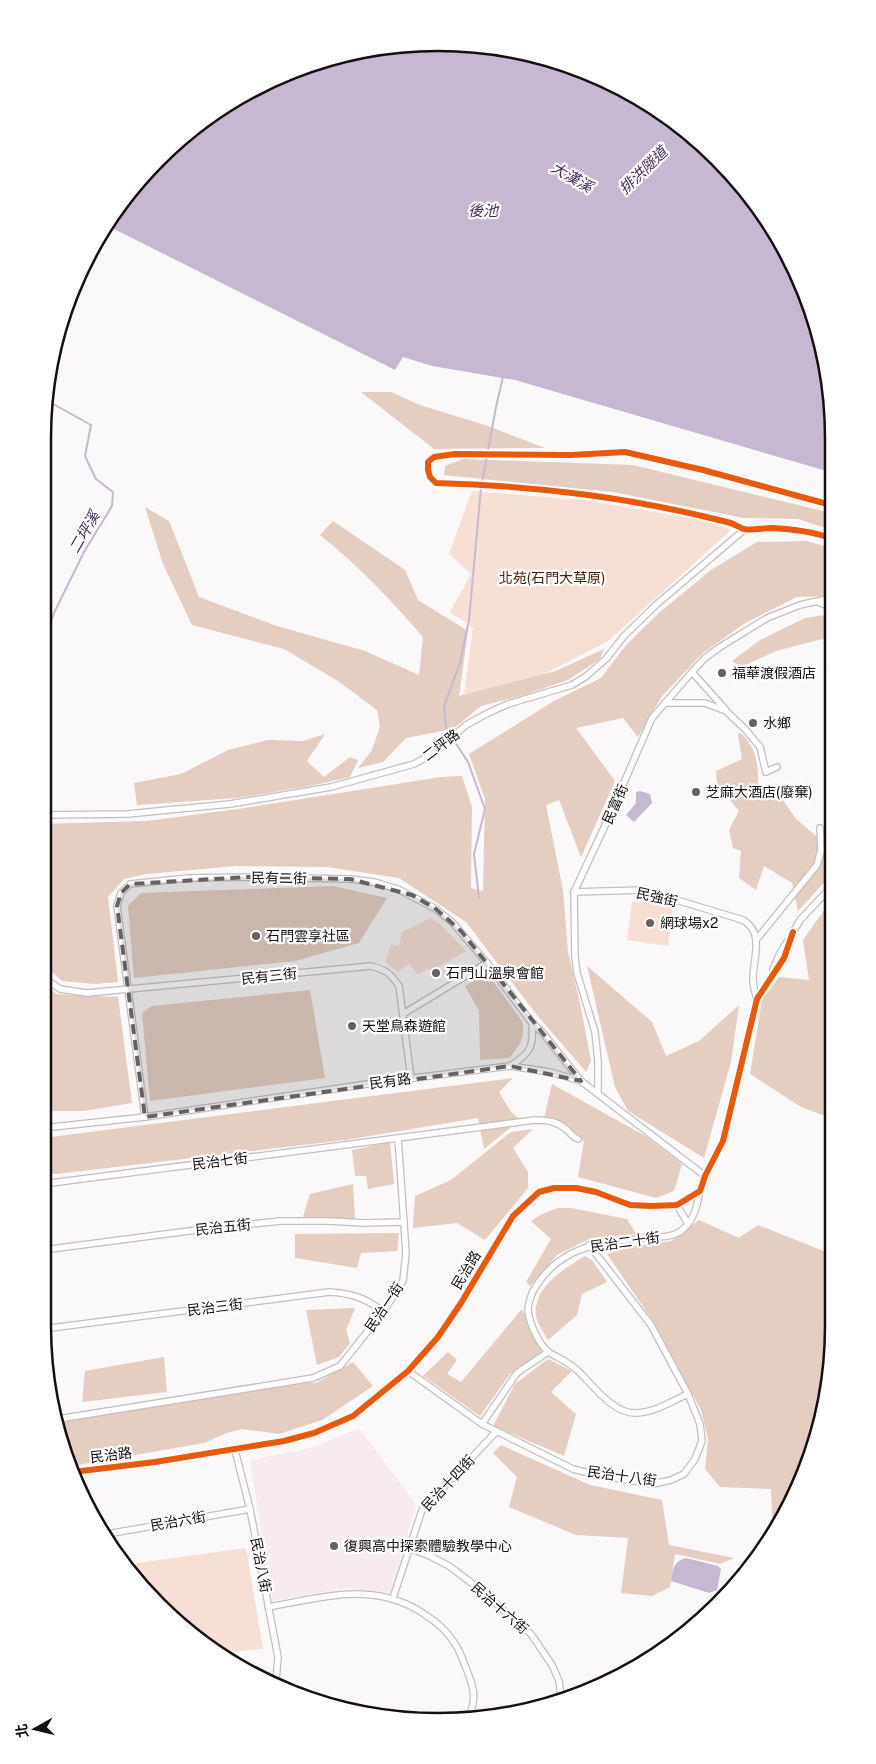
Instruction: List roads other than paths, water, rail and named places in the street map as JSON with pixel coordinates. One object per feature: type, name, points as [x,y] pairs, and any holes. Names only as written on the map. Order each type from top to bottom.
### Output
[{"type":"street","points":[[825,504],[703,470],[625,452],[571,455],[455,454],[434,457],[428,462],[430,477],[436,483],[521,487],[593,494],[661,506],[730,522],[745,529],[793,530],[812,532],[825,536]]},
{"type":"street","name":"二坪路","points":[[51,815],[127,814],[239,802],[331,787],[414,764],[434,753],[466,725],[488,713],[508,704],[572,685],[586,676],[606,659],[624,636],[657,604],[745,529]]},
{"type":"street","name":"民富街","points":[[598,1094],[598,1061],[595,1032],[577,973],[575,957],[574,892],[652,718],[705,658],[720,647],[766,618],[825,600]]},
{"type":"street","points":[[818,602],[825,605]]},
{"type":"street","points":[[692,672],[760,747],[766,772],[777,766]]},
{"type":"street","points":[[665,703],[696,702],[726,711]]},
{"type":"street","points":[[757,999],[752,981],[756,940],[817,865],[821,850],[820,828]]},
{"type":"street","name":"民有二街","points":[[145,1117],[117,906],[121,893],[130,884],[189,878],[350,879],[398,889],[436,909],[453,923],[580,1081]]},
{"type":"street","name":"民強街","points":[[574,892],[643,890],[743,920],[750,924],[756,940]]},
{"type":"street","points":[[676,1205],[688,1224],[697,1210],[705,1176],[723,1141],[757,999],[769,981],[779,954],[800,920],[825,893]]},
{"type":"street","points":[[404,1014],[487,963]]},
{"type":"street","name":"民有三街","points":[[51,983],[60,989],[87,993],[371,966],[384,970],[392,976],[399,986],[411,1078]]},
{"type":"street","points":[[510,1066],[524,1057],[530,1048],[533,1036],[532,1023]]},
{"type":"street","name":"民有路","points":[[51,1127],[145,1117],[411,1078],[510,1066],[550,1072],[580,1081],[705,1176]]},
{"type":"street","points":[[398,1138],[535,1120],[551,1121],[566,1129],[574,1138],[578,1139]]},
{"type":"street","name":"民治七街","points":[[51,1183],[398,1138]]},
{"type":"street","name":"民治一街","points":[[62,1418],[312,1378],[340,1366],[383,1312],[403,1281],[406,1253],[398,1138]]},
{"type":"street","name":"民治路","points":[[80,1471],[235,1450],[291,1439],[353,1416],[408,1371],[438,1337],[461,1303],[513,1216],[539,1192],[554,1188],[576,1188],[596,1192],[630,1205],[650,1206],[676,1205],[700,1191]]},
{"type":"street","name":"民治五街","points":[[51,1247],[281,1221],[404,1222]]},
{"type":"street","name":"民治二十街","points":[[548,1352],[533,1330],[528,1309],[532,1293],[552,1266],[589,1245],[667,1236],[680,1231],[688,1224]]},
{"type":"street","name":"民治十八街","points":[[408,1371],[482,1424],[573,1468],[597,1475],[654,1484],[672,1480],[684,1474],[695,1459],[702,1441],[700,1424],[688,1394],[651,1325],[589,1245]]},
{"type":"street","name":"民治三街","points":[[51,1328],[329,1292],[352,1294],[383,1312]]},
{"type":"street","points":[[482,1424],[517,1373],[548,1352],[570,1362],[606,1397],[623,1410],[635,1413],[656,1409],[688,1394]]},
{"type":"street","name":"民治十四街","points":[[393,1598],[422,1510],[496,1432]]},
{"type":"street","name":"民治八街","points":[[235,1450],[250,1509],[278,1656],[276,1677]]},
{"type":"street","name":"民治六街","points":[[111,1533],[250,1509]]},
{"type":"street","name":"民治十六街","points":[[409,1548],[449,1566],[531,1634],[552,1665],[559,1681],[561,1692]]},
{"type":"street","points":[[268,1607],[342,1594],[375,1595],[393,1598],[415,1607],[434,1621],[451,1638],[462,1656],[475,1698],[470,1711]]},
{"type":"water","name":"後池","points":[[413,52],[463,52],[538,64],[609,91],[653,116],[693,147],[729,183],[760,223],[785,267],[812,338],[824,413],[825,471],[515,380],[432,366],[403,357],[395,370],[113,228],[147,183],[183,147],[223,116],[267,91],[290,81],[338,64]]},
{"type":"water","points":[[640,791],[650,794],[652,803],[634,822],[626,815],[636,803],[636,792]]},
{"type":"water","points":[[686,1558],[718,1566],[721,1569],[717,1590],[709,1593],[671,1581],[676,1564],[678,1561]]},
{"type":"waterway","points":[[482,483],[503,377]]},
{"type":"waterway","name":"二坪溪","points":[[51,622],[84,552],[112,506],[113,492],[96,479],[85,456],[91,425],[53,404]]},
{"type":"waterway","points":[[451,735],[446,727],[444,706],[460,663],[469,620],[481,488]]},
{"type":"waterway","points":[[453,739],[468,762],[485,809],[474,854],[479,898]]},
{"type":"place","name":"福華渡假酒店","points":[[722,673]]},
{"type":"place","name":"水鄉","points":[[753,723]]},
{"type":"place","name":"芝麻大酒店(廢棄)","points":[[696,792]]},
{"type":"place","name":"網球場x2","points":[[650,923]]},
{"type":"place","name":"石門雲享社區","points":[[256,936]]},
{"type":"place","name":"石門山溫泉會館","points":[[436,973]]},
{"type":"place","name":"天堂鳥森遊館","points":[[352,1026]]},
{"type":"place","name":"復興高中探索體驗教學中心","points":[[334,1546]]},
{"type":"water label","name":"排洪隧道","points":[[643,170]]},
{"type":"water label","name":"大漢溪","points":[[572,177]]},
{"type":"park label","name":"北苑(石門大草原)","points":[[552,578]]}]
